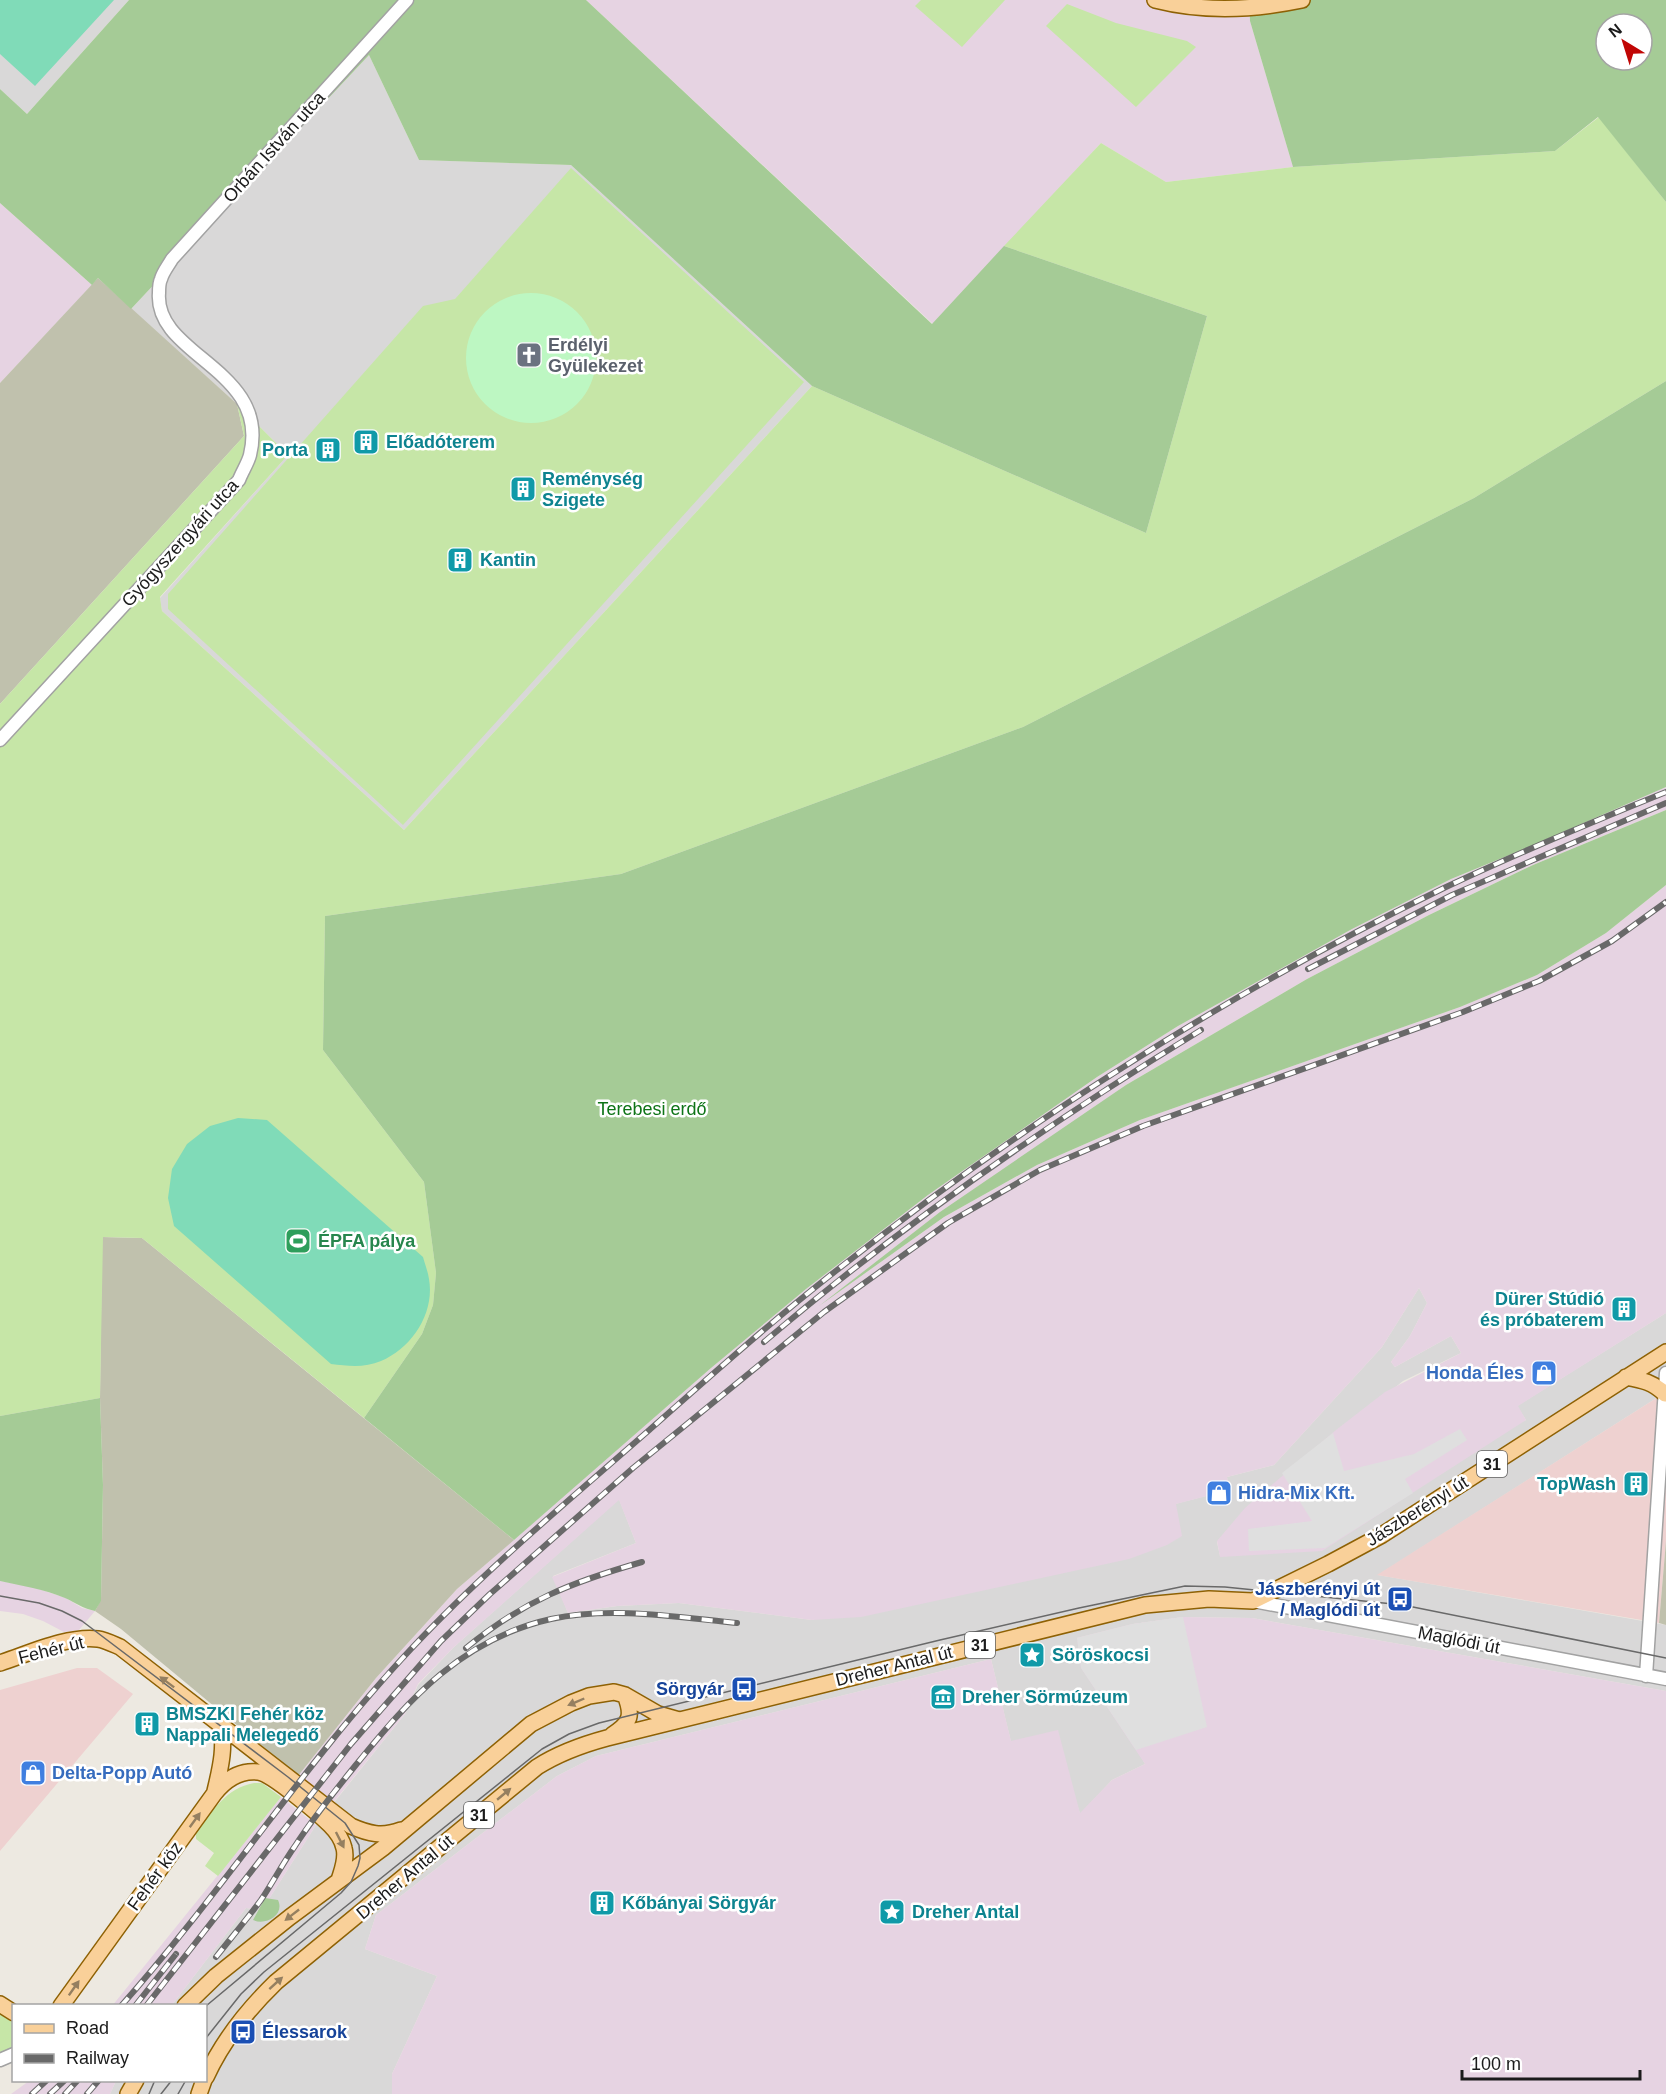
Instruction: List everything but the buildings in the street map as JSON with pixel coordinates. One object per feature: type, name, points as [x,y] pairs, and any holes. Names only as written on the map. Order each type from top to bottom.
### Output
[{"type":"main road","points":[[1155,0],[1212,8],[1252,7],[1302,0]]},
{"type":"main road","name":"Jászberényi út","points":[[1253,1601],[1382,1534],[1666,1352]]},
{"type":"main road","points":[[1626,1377],[1647,1381],[1657,1386],[1665,1394]]},
{"type":"main road","name":"Dreher Antal út","points":[[207,2075],[217,2053],[236,2025],[252,2005],[276,1982],[537,1767],[555,1756],[578,1746],[607,1738],[1145,1605],[1209,1599],[1253,1601]]},
{"type":"main road","name":"Fehér út","points":[[0,1663],[53,1645],[83,1640],[97,1639],[120,1647],[351,1826],[374,1834],[387,1834],[409,1827]]},
{"type":"main road","name":"Dreher Antal út","points":[[187,2004],[216,1976],[409,1827],[531,1725],[571,1703],[589,1696],[608,1693],[625,1695],[658,1714],[679,1720]]},
{"type":"main road","points":[[607,1738],[622,1728],[628,1720],[631,1711],[625,1695]]},
{"type":"main road","points":[[214,1794],[221,1761],[222,1739],[219,1722]]},
{"type":"main road","name":"Fehér köz","points":[[61,2004],[214,1794],[222,1784],[235,1776],[249,1772],[266,1773],[327,1822],[340,1838],[345,1851],[345,1863],[339,1880]]},
{"type":"street","name":"Orbán István utca","points":[[158,302],[160,281],[172,259],[407,0]]},
{"type":"street","name":"Gyógyszergyári utca","points":[[0,740],[239,480],[250,456],[253,433],[248,410],[239,393],[174,332],[163,318],[158,302]]},
{"type":"street","points":[[1646,1676],[1666,1373]]},
{"type":"street","name":"Maglódi út","points":[[1253,1601],[1666,1679]]},
{"type":"shaded area","points":[[0,0],[129,0],[27,114],[0,89]]},
{"type":"shaded area","points":[[586,0],[1249,0],[1250,21],[1293,167],[1166,182],[1101,143],[933,324]]},
{"type":"shaded area","points":[[369,55],[419,160],[571,165],[812,386],[404,830],[162,611],[160,598],[288,455],[237,404],[131,309]]},
{"type":"shaded area","points":[[0,203],[92,285],[0,383]]},
{"type":"shaded area","points":[[98,278],[237,404],[244,436],[0,704],[0,383]]},
{"type":"shaded area","points":[[1666,787],[1666,810],[1533,865],[1429,915],[1307,979],[1126,1085],[836,1294],[944,1217],[1037,1165],[1140,1120],[1460,1007],[1537,975],[1606,933],[1666,885],[1666,1313],[1518,1406],[1526,1420],[1322,1551],[1220,1557],[1217,1541],[1245,1508],[1336,1430],[1385,1392],[1461,1353],[1451,1336],[1395,1367],[1391,1362],[1410,1336],[1427,1303],[1419,1288],[1382,1347],[1274,1465],[1227,1477],[1230,1490],[1176,1504],[1182,1536],[1167,1545],[1129,1559],[861,1617],[812,1620],[679,1603],[617,1606],[568,1613],[552,1577],[636,1543],[619,1500],[453,1648],[418,1684],[405,1714],[333,1803],[298,1776],[376,1678],[457,1589],[711,1368],[806,1289],[928,1195],[1097,1077],[1178,1026],[1352,929],[1451,879]]},
{"type":"shaded area","points":[[102,1237],[142,1238],[514,1540],[457,1589],[376,1678],[298,1776],[121,1629],[95,1611],[101,1600]]},
{"type":"shaded area","points":[[1419,1288],[1427,1303],[1410,1336],[1391,1362],[1395,1367],[1451,1336],[1461,1353],[1403,1381],[1246,1508],[1217,1542],[1220,1556],[1526,1420],[1517,1406],[1666,1313],[1666,1392],[1378,1575],[1666,1625],[1666,1691],[1252,1618],[1183,1617],[1133,1624],[1077,1638],[1145,1764],[1112,1780],[1080,1814],[1072,1787],[1011,1742],[991,1659],[596,1756],[557,1776],[376,1915],[365,1949],[437,1976],[392,2074],[392,2094],[110,2094],[116,2082],[207,2082],[207,2004],[173,2004],[246,1908],[262,1910],[316,1825],[405,1714],[418,1685],[453,1648],[619,1499],[636,1543],[553,1576],[568,1613],[617,1606],[679,1603],[812,1620],[1175,1504],[1229,1490],[1227,1477],[1274,1465],[1382,1347]]},
{"type":"shaded area","points":[[1666,1392],[1666,1541],[1659,1623],[1377,1575]]},
{"type":"shaded area","points":[[1460,1429],[1467,1440],[1405,1479],[1413,1493],[1325,1548],[1249,1551],[1248,1529],[1312,1521],[1282,1473],[1333,1433],[1344,1471],[1414,1454]]},
{"type":"shaded area","points":[[1666,1541],[1666,1625],[1659,1623]]},
{"type":"shaded area","points":[[0,1581],[33,1587],[66,1598],[82,1608],[95,1611],[79,1630],[64,1632],[23,1614],[0,1611]]},
{"type":"shaded area","points":[[1183,1617],[1252,1618],[1666,1691],[1666,2094],[392,2094],[392,2074],[437,1976],[365,1949],[376,1915],[557,1776],[596,1756],[991,1659],[1011,1741],[1058,1730],[1080,1813],[1112,1780],[1145,1764],[1081,1668],[1077,1638],[1133,1624]]},
{"type":"shaded area","points":[[1183,1617],[1207,1727],[1136,1750],[1081,1668],[1077,1638],[1133,1624]]},
{"type":"shaded area","name":"Delta-Popp Autó","points":[[77,1668],[97,1668],[133,1694],[0,1851],[0,1690]]},
{"type":"shaded area","points":[[281,1797],[316,1825],[262,1910],[246,1908],[173,2004],[114,2004]]},
{"type":"shaded area","points":[[28,2082],[116,2082],[110,2094],[11,2094]]},
{"type":"green space","points":[[0,0],[114,0],[35,86],[0,54]]},
{"type":"green space","points":[[129,0],[586,0],[932,324],[1004,246],[1207,316],[1146,533],[812,386],[571,165],[419,160],[369,55],[131,309],[98,278],[92,285],[0,203],[0,89],[27,114]]},
{"type":"green space","points":[[921,0],[1005,0],[962,47],[915,6]]},
{"type":"green space","points":[[1249,0],[1666,0],[1666,202],[1598,117],[1555,151],[1293,167],[1250,21]]},
{"type":"green space","points":[[1067,4],[1116,23],[1187,41],[1196,47],[1136,107],[1046,26]]},
{"type":"green space","points":[[1599,117],[1666,202],[1666,381],[1474,498],[1023,727],[621,874],[325,916],[323,1050],[424,1182],[436,1273],[433,1305],[422,1334],[364,1418],[142,1238],[103,1237],[100,1398],[0,1416],[0,704],[244,436],[237,404],[288,455],[160,597],[162,611],[404,830],[812,386],[1146,533],[1207,316],[1004,246],[1101,143],[1166,182],[1293,167],[1555,151]]},
{"type":"green space","points":[[571,168],[804,382],[403,825],[168,609],[168,594],[423,306],[455,299]]},
{"type":"green space","points":[[531,293],[556,298],[577,312],[591,333],[596,358],[591,383],[577,404],[556,418],[531,423],[506,418],[485,404],[471,383],[466,358],[471,333],[485,312],[506,298]]},
{"type":"green space","name":"Terebesi erdő","points":[[1666,381],[1666,787],[1451,879],[1352,929],[1178,1026],[1097,1077],[928,1195],[806,1289],[711,1368],[514,1540],[364,1418],[422,1334],[433,1305],[436,1273],[424,1182],[323,1050],[325,916],[621,874],[1023,727],[1474,498]]},
{"type":"green space","points":[[1666,810],[1666,885],[1606,933],[1537,975],[1460,1007],[1140,1120],[1037,1165],[944,1217],[819,1306],[940,1212],[1126,1085],[1307,979],[1429,915],[1533,865]]},
{"type":"green space","name":"ÉPFA pálya","points":[[238,1118],[267,1120],[423,1257],[429,1276],[430,1292],[425,1316],[411,1338],[392,1355],[363,1366],[331,1364],[174,1226],[168,1198],[172,1169],[187,1144],[210,1126]]},
{"type":"green space","points":[[100,1398],[103,1485],[101,1601],[95,1611],[49,1592],[0,1581],[0,1416]]},
{"type":"green space","points":[[254,1783],[262,1783],[281,1797],[218,1876],[205,1866],[214,1853],[196,1839],[196,1831],[214,1808],[228,1795]]},
{"type":"green space","points":[[265,1898],[278,1900],[277,1915],[263,1922],[253,1920]]},
{"type":"green space","points":[[0,2014],[12,2022],[12,2047],[0,2054]]},
{"type":"tram line","points":[[207,2037],[241,1994],[264,1972],[542,1749],[569,1734],[599,1723],[940,1640],[1185,1586],[1225,1587],[1403,1605],[1666,1658]]},
{"type":"tram line","points":[[0,1596],[39,1603],[82,1621],[345,1823],[359,1845],[358,1866],[351,1882],[341,1893],[207,2005]]},
{"type":"tram line","points":[[149,2094],[154,2082]]},
{"type":"tram line","points":[[161,2094],[170,2082]]},
{"type":"tram line","points":[[178,2094],[185,2082]]},
{"type":"railway","points":[[123,2004],[195,1917],[336,1736],[439,1620],[556,1511],[837,1270],[904,1218],[1043,1119],[1236,999],[1319,952],[1446,887],[1666,792]]},
{"type":"railway","points":[[1308,969],[1452,895],[1666,803]]},
{"type":"railway","points":[[148,2004],[351,1744],[441,1641],[490,1594],[633,1468],[824,1312],[948,1223],[1040,1170],[1143,1126],[1463,1012],[1539,981],[1612,941],[1666,902]]},
{"type":"railway","points":[[764,1342],[868,1257],[977,1177],[1144,1065],[1201,1030]]},
{"type":"railway","points":[[466,1648],[528,1605],[593,1577],[642,1562]]},
{"type":"railway","points":[[216,1957],[261,1900],[316,1815],[376,1741],[418,1695],[464,1656],[519,1628],[574,1615],[644,1614],[737,1623]]},
{"type":"railway","points":[[137,2004],[176,1954]]},
{"type":"railway","points":[[32,2094],[45,2082]]},
{"type":"railway","points":[[50,2094],[63,2082]]},
{"type":"railway","points":[[65,2094],[76,2082]]},
{"type":"railway","points":[[87,2094],[97,2082]]},
{"type":"place","name":"Erdélyi Gyülekezet","points":[[529,355]]},
{"type":"place","name":"Előadóterem","points":[[366,442]]},
{"type":"place","name":"Porta","points":[[328,450]]},
{"type":"place","name":"Reménység Szigete","points":[[523,489]]},
{"type":"place","name":"Kantin","points":[[460,560]]},
{"type":"place","name":"ÉPFA pálya","points":[[298,1241]]},
{"type":"place","name":"Dürer Stúdió és próbaterem","points":[[1624,1309]]},
{"type":"place","name":"Honda Éles","points":[[1544,1373]]},
{"type":"place","name":"TopWash","points":[[1636,1484]]},
{"type":"place","name":"Hidra-Mix Kft.","points":[[1219,1493]]},
{"type":"place","name":"Jászberényi út / Maglódi út","points":[[1400,1599]]},
{"type":"place","name":"Söröskocsi","points":[[1032,1655]]},
{"type":"place","name":"Sörgyár","points":[[744,1689]]},
{"type":"place","name":"Dreher Sörmúzeum","points":[[943,1697]]},
{"type":"place","name":"BMSZKI Fehér köz Nappali Melegedő","points":[[147,1724]]},
{"type":"place","name":"Delta-Popp Autó","points":[[33,1773]]},
{"type":"place","name":"Kőbányai Sörgyár","points":[[602,1903]]},
{"type":"place","name":"Dreher Antal","points":[[892,1912]]},
{"type":"place","name":"Élessarok","points":[[243,2032]]}]
